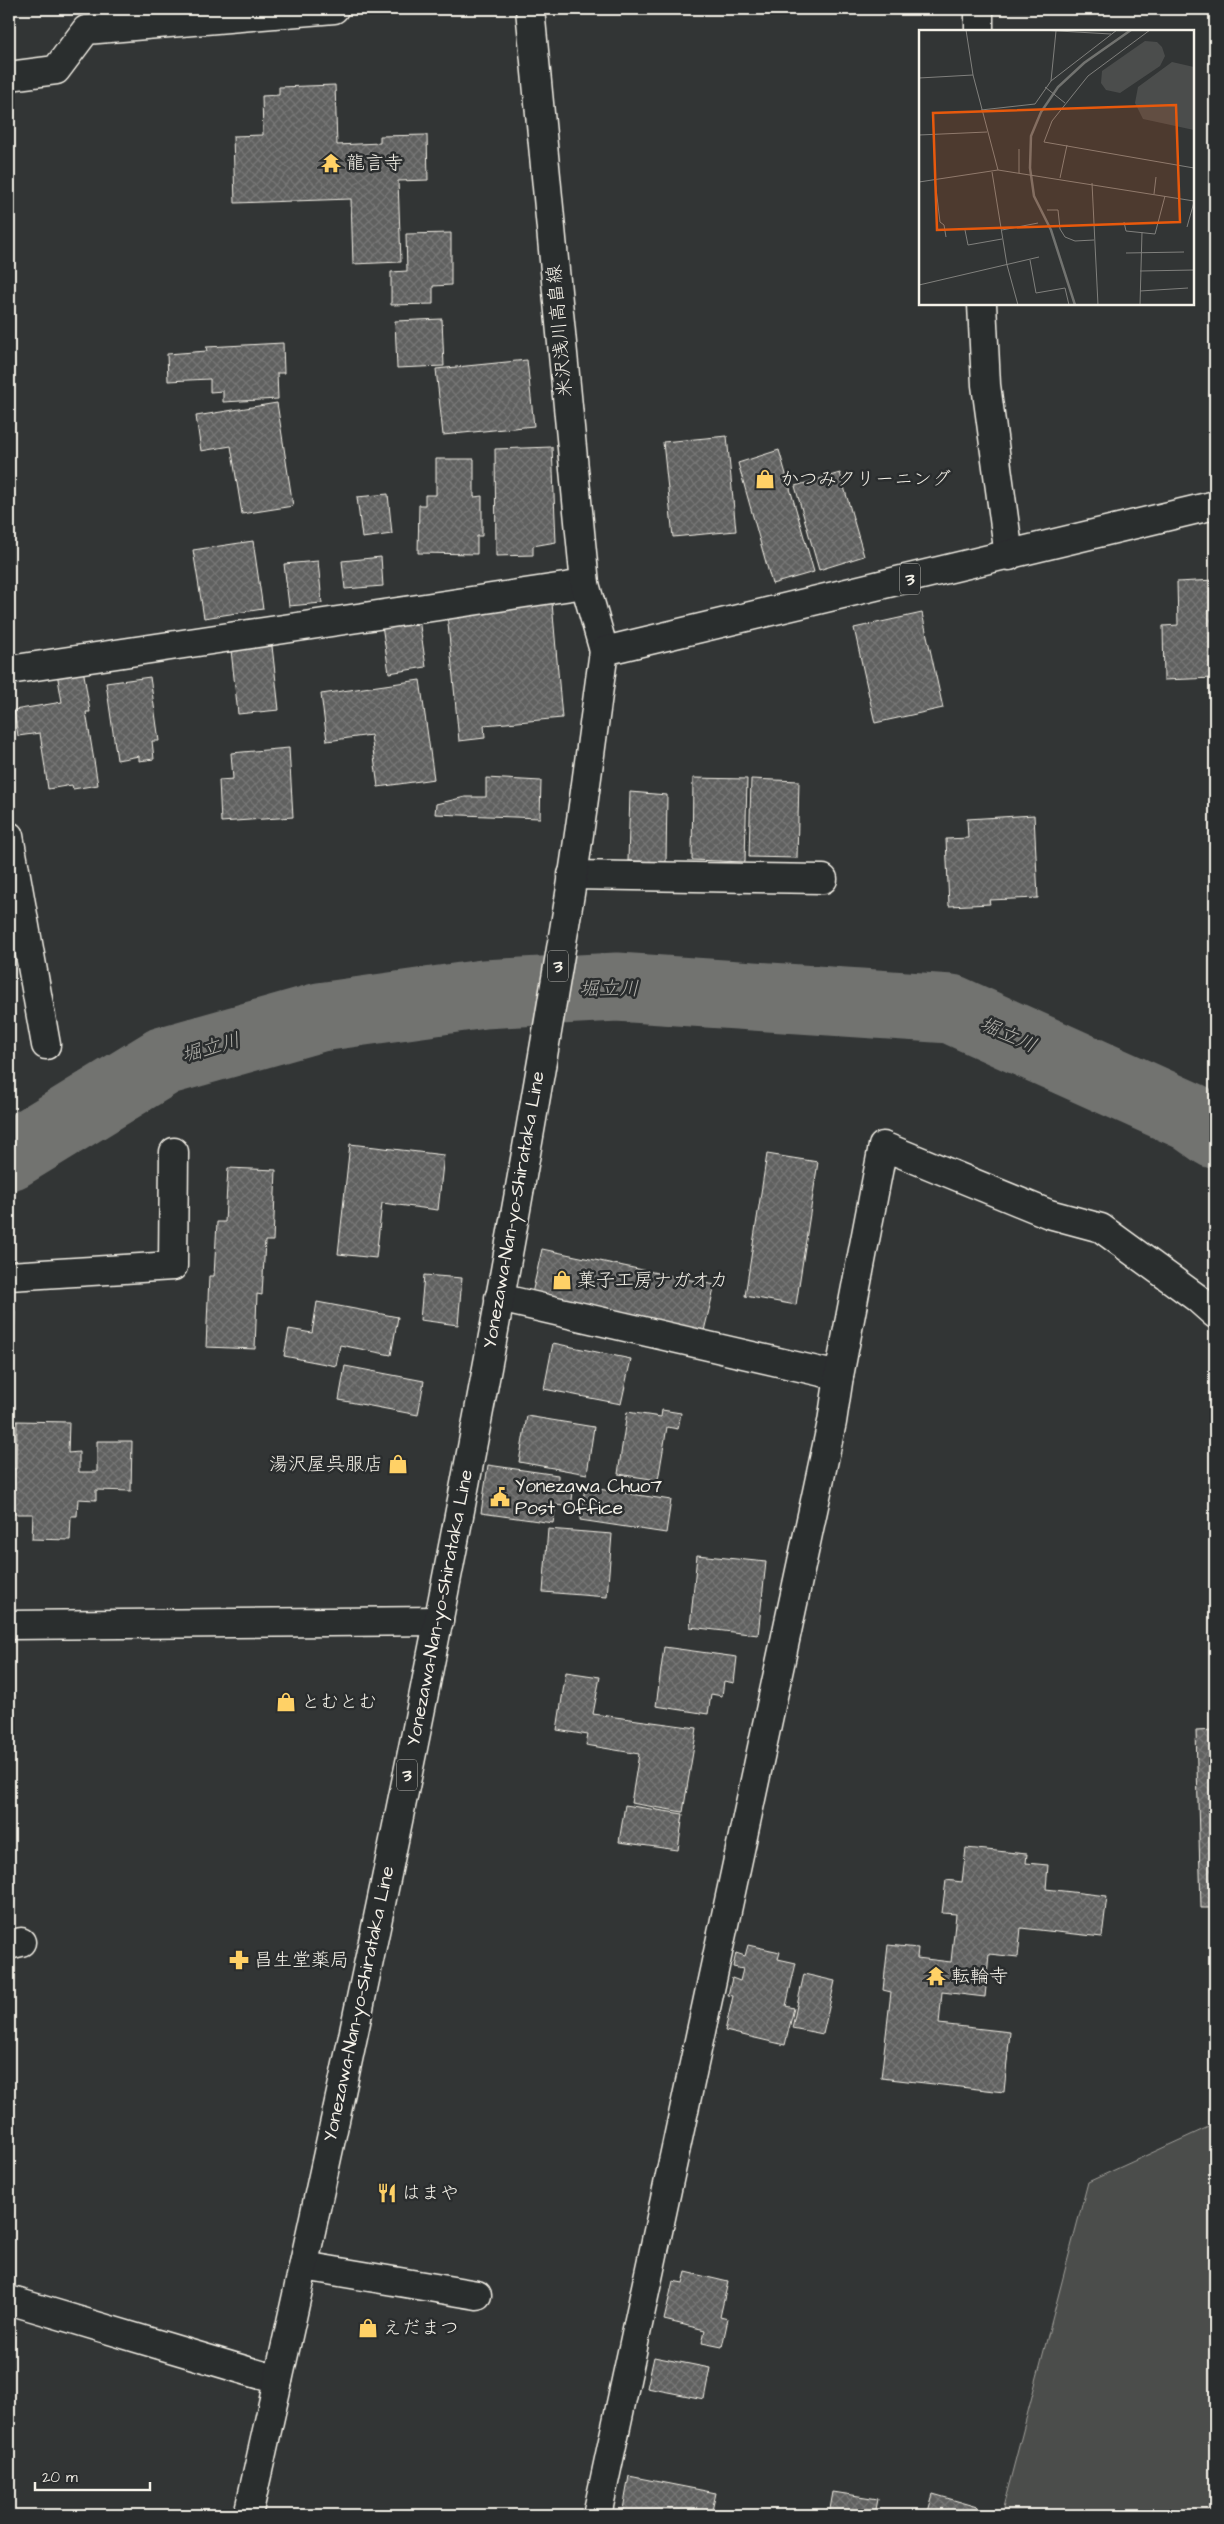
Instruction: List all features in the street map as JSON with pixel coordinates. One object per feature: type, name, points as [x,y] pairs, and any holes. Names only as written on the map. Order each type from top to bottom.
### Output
[{"type":"street","points":[[9,76],[56,70],[86,30],[334,9]]},
{"type":"street","name":"米沢浅川高畠線","points":[[530,9],[584,584],[604,651]]},
{"type":"street","points":[[979,9],[979,30]]},
{"type":"street","points":[[982,305],[986,385],[1009,556]]},
{"type":"street","name":"3","points":[[604,651],[1009,556],[1215,505]]},
{"type":"street","points":[[9,670],[584,584]]},
{"type":"street","name":"Yonezawa-Nan-yo-Shirataka Line","points":[[248,2515],[304,2266],[439,1621],[569,902],[604,651]]},
{"type":"street","points":[[9,836],[46,1045]]},
{"type":"street","points":[[572,875],[823,879]]},
{"type":"street","points":[[598,2515],[830,1432],[838,1376],[883,1146],[1049,1214],[1101,1228],[1197,1298],[1215,1314]]},
{"type":"street","points":[[9,1276],[173,1266],[174,1152]]},
{"type":"street","points":[[498,1298],[838,1376]]},
{"type":"street","points":[[9,1625],[439,1621]]},
{"type":"street","points":[[304,2266],[477,2295]]},
{"type":"street","points":[[9,2300],[278,2380]]},
{"type":"shaded area","points":[[1215,2124],[1215,2515],[1001,2515],[1088,2182]]},
{"type":"building","name":"龍言寺","points":[[335,85],[337,145],[380,143],[380,136],[427,135],[428,180],[398,181],[401,262],[353,264],[351,199],[235,203],[233,136],[263,135],[262,96],[279,95],[279,87]]},
{"type":"building","points":[[451,233],[451,285],[433,286],[433,304],[391,305],[391,272],[407,271],[406,234]]},
{"type":"building","points":[[442,319],[444,366],[397,368],[395,321]]},
{"type":"building","points":[[283,343],[284,373],[277,373],[278,399],[223,402],[223,391],[210,392],[210,379],[168,381],[167,354],[207,351],[206,347]]},
{"type":"building","points":[[527,360],[534,426],[443,435],[436,369]]},
{"type":"building","points":[[277,403],[293,506],[242,514],[231,446],[201,451],[196,416]]},
{"type":"building","points":[[727,436],[736,531],[673,537],[663,442]]},
{"type":"building","points":[[552,447],[556,542],[533,546],[533,555],[496,556],[495,449]]},
{"type":"building","points":[[779,450],[814,572],[772,584],[738,463]]},
{"type":"building","points":[[436,459],[474,459],[474,497],[482,496],[482,536],[477,536],[477,554],[418,553],[419,505],[425,505],[425,495],[436,495]]},
{"type":"building","points":[[840,473],[864,556],[819,570],[795,486]]},
{"type":"building","points":[[388,494],[392,534],[362,538],[357,497]]},
{"type":"building","points":[[253,541],[263,609],[204,618],[193,550]]},
{"type":"building","points":[[381,557],[383,586],[345,589],[342,561]]},
{"type":"building","points":[[318,561],[322,603],[289,606],[284,564]]},
{"type":"building","points":[[1215,580],[1215,678],[1164,680],[1163,626],[1178,625],[1177,582]]},
{"type":"building","points":[[552,603],[562,718],[484,725],[485,738],[459,741],[447,613]]},
{"type":"building","points":[[922,613],[943,708],[875,723],[854,628]]},
{"type":"building","points":[[419,619],[426,667],[389,673],[382,625]]},
{"type":"building","points":[[272,646],[279,710],[238,714],[231,650]]},
{"type":"building","points":[[83,668],[90,712],[86,712],[98,785],[73,789],[72,785],[48,789],[40,733],[18,736],[14,710],[62,702],[57,673]]},
{"type":"building","points":[[150,677],[159,741],[152,741],[154,759],[139,761],[139,756],[117,760],[106,683]]},
{"type":"building","points":[[420,680],[434,779],[378,787],[371,735],[327,741],[321,694]]},
{"type":"building","points":[[289,748],[293,817],[221,822],[219,780],[233,779],[231,753]]},
{"type":"building","points":[[486,778],[541,781],[540,818],[435,814],[436,804],[465,797],[486,797]]},
{"type":"building","points":[[693,778],[747,779],[745,862],[692,860]]},
{"type":"building","points":[[751,779],[799,781],[797,858],[749,857]]},
{"type":"building","points":[[630,792],[667,795],[666,862],[628,861]]},
{"type":"building","points":[[1034,815],[1038,898],[989,900],[990,904],[949,906],[946,839],[968,838],[967,819]]},
{"type":"building","points":[[350,1144],[444,1155],[438,1210],[382,1203],[376,1258],[338,1254]]},
{"type":"building","points":[[767,1154],[818,1162],[796,1305],[745,1296]]},
{"type":"building","points":[[228,1168],[276,1170],[273,1241],[265,1241],[262,1295],[257,1294],[255,1349],[206,1347],[209,1276],[214,1276],[217,1222],[225,1222]]},
{"type":"building","points":[[542,1249],[715,1285],[703,1335],[531,1298]]},
{"type":"building","points":[[424,1275],[462,1278],[458,1325],[420,1320]]},
{"type":"building","points":[[317,1302],[398,1317],[391,1355],[340,1345],[336,1366],[284,1356],[289,1329],[312,1333]]},
{"type":"building","points":[[9,1311],[15,1311],[13,1375],[9,1374]]},
{"type":"building","points":[[553,1343],[631,1359],[621,1404],[544,1389]]},
{"type":"building","points":[[345,1366],[424,1381],[418,1415],[339,1400]]},
{"type":"building","points":[[662,1410],[681,1413],[678,1429],[667,1427],[658,1480],[618,1474],[627,1412],[661,1417]]},
{"type":"building","points":[[527,1416],[594,1427],[587,1474],[519,1462]]},
{"type":"building","points":[[17,1421],[69,1422],[68,1453],[79,1452],[79,1472],[97,1472],[97,1441],[132,1441],[131,1491],[96,1490],[96,1500],[78,1499],[77,1516],[71,1516],[70,1540],[32,1539],[33,1514],[14,1514],[14,1497],[9,1496],[9,1469],[16,1469]]},
{"type":"building","points":[[488,1465],[558,1475],[558,1482],[574,1485],[571,1507],[556,1505],[553,1523],[481,1513]]},
{"type":"building","points":[[585,1487],[671,1500],[666,1533],[580,1520]]},
{"type":"building","points":[[548,1529],[612,1534],[607,1597],[543,1592]]},
{"type":"building","points":[[697,1555],[766,1562],[758,1635],[690,1627]]},
{"type":"building","points":[[664,1647],[737,1657],[734,1683],[724,1681],[722,1696],[711,1694],[708,1714],[656,1706]]},
{"type":"building","points":[[566,1672],[600,1677],[593,1714],[697,1728],[683,1812],[631,1803],[639,1754],[586,1745],[588,1735],[557,1730]]},
{"type":"building","points":[[1215,1730],[1215,1908],[1201,1908],[1196,1731]]},
{"type":"building","points":[[625,1805],[683,1814],[678,1850],[619,1842]]},
{"type":"building","name":"転輪寺","points":[[966,1848],[1027,1854],[1026,1863],[1048,1865],[1046,1889],[1107,1896],[1102,1937],[1021,1928],[1018,1957],[989,1954],[985,1997],[942,1992],[939,2024],[1010,2032],[1004,2092],[881,2078],[891,1992],[883,1990],[888,1945],[918,1948],[917,1958],[951,1962],[956,1914],[942,1913],[946,1880],[962,1882]]},
{"type":"building","points":[[748,1945],[780,1952],[778,1959],[796,1963],[786,2006],[794,2008],[785,2045],[725,2031],[733,1996],[728,1995],[732,1978],[740,1981],[743,1969],[733,1967],[736,1953],[745,1956]]},
{"type":"building","points":[[804,1974],[835,1981],[823,2034],[792,2028]]},
{"type":"building","points":[[686,2272],[728,2282],[720,2317],[728,2319],[722,2347],[702,2343],[705,2330],[664,2320],[673,2281],[683,2283]]},
{"type":"building","points":[[654,2357],[710,2368],[704,2399],[647,2388]]},
{"type":"building","points":[[629,2476],[716,2493],[711,2515],[622,2515]]},
{"type":"building","points":[[833,2492],[878,2499],[875,2515],[829,2515]]},
{"type":"building","points":[[933,2494],[978,2507],[975,2515],[927,2515]]},
{"type":"waterway","name":"堀立川","points":[[9,1156],[164,1061],[320,1017],[484,994],[617,987],[951,1009],[1191,1117],[1215,1134]]},
{"type":"place","name":"龍言寺","points":[[331,163]]},
{"type":"place","name":"かつみクリーニング","points":[[765,479]]},
{"type":"place","name":"菓子工房ナガオカ","points":[[562,1280]]},
{"type":"place","name":"湯沢屋呉服店","points":[[398,1464]]},
{"type":"place","name":"Yonezawa Chuo7 Post Office","points":[[500,1497]]},
{"type":"place","name":"とむとむ","points":[[286,1702]]},
{"type":"place","name":"昌生堂薬局","points":[[239,1960]]},
{"type":"place","name":"転輪寺","points":[[936,1976]]},
{"type":"place","name":"はまや","points":[[387,2193]]},
{"type":"place","name":"えだまつ","points":[[368,2328]]}]
